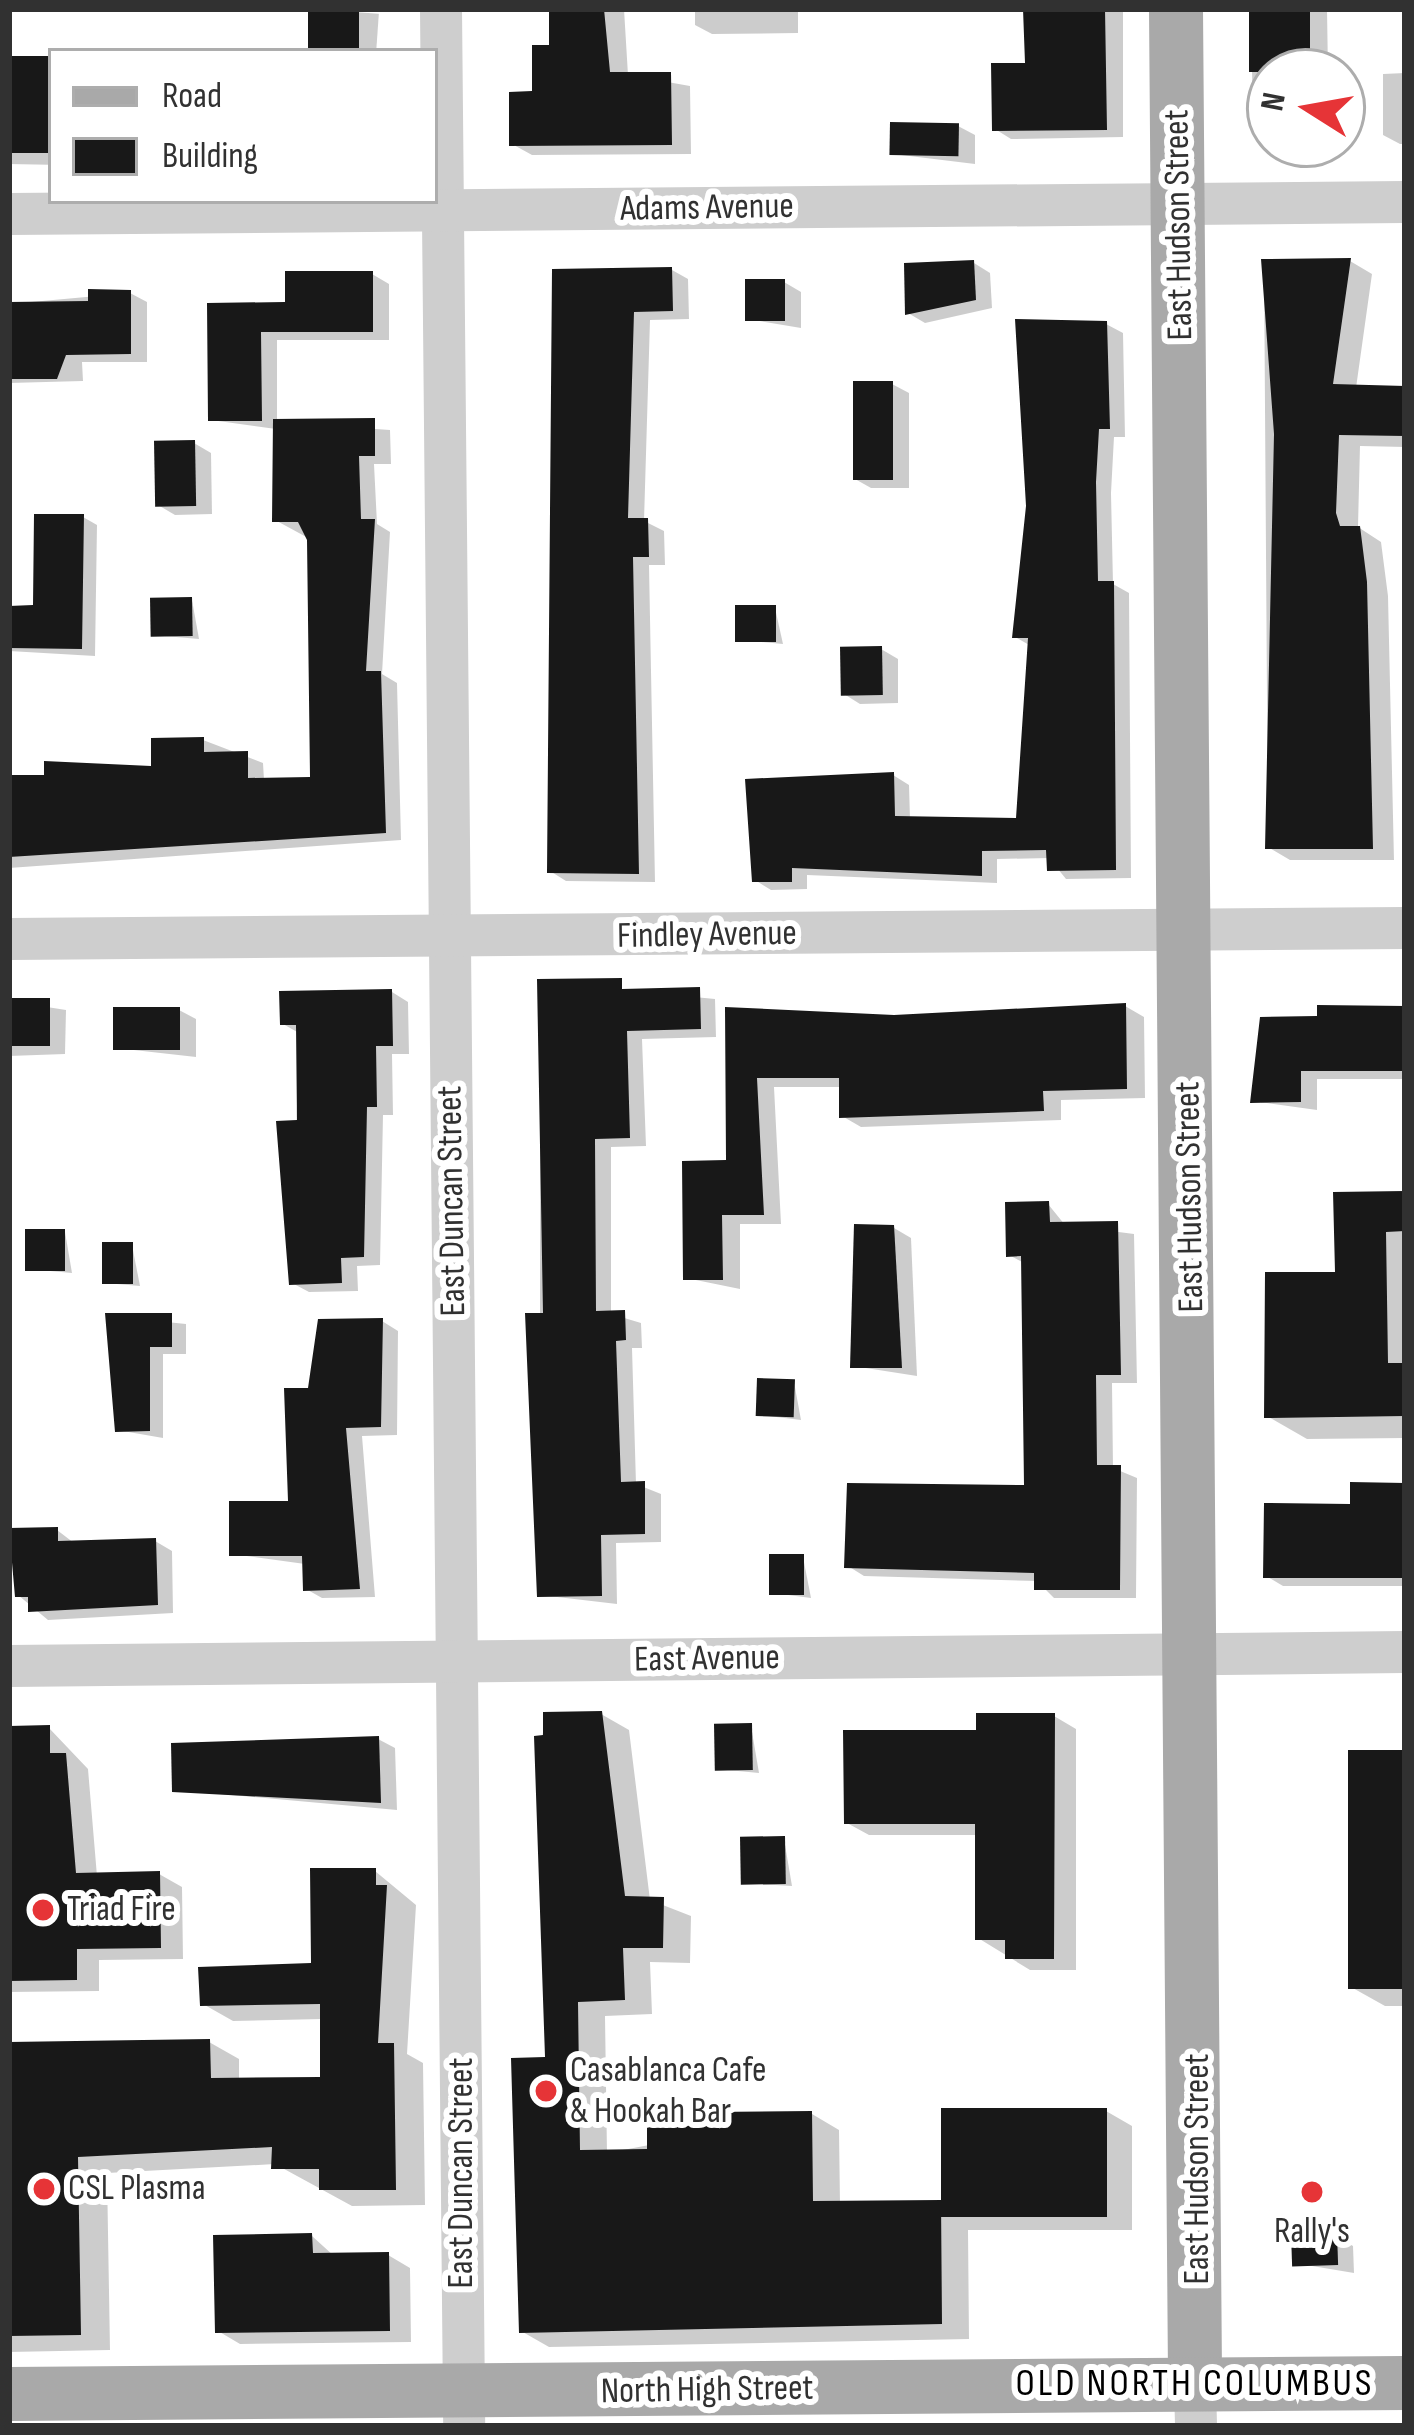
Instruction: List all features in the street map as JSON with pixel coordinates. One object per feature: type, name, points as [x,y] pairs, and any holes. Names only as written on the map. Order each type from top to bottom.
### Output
[{"type":"main road","name":"East Hudson Street","points":[[1176,9],[1195,1653],[1196,2405]]},
{"type":"main road","name":"North High Street","points":[[9,2394],[464,2409],[1196,2405],[1405,2383]]},
{"type":"street","name":"East Duncan Street","points":[[441,9],[464,2409]]},
{"type":"street","name":"Adams Avenue","points":[[9,214],[1405,202]]},
{"type":"street","name":"Findley Avenue","points":[[9,940],[1405,928]]},
{"type":"street","name":"East Avenue","points":[[9,1666],[1405,1652]]},
{"type":"building","points":[[308,9],[359,9],[359,48],[308,48]]},
{"type":"building","points":[[549,9],[604,9],[610,72],[671,72],[672,145],[509,146],[509,92],[532,91],[532,45],[549,45]]},
{"type":"building","points":[[1023,9],[1105,9],[1107,130],[992,131],[991,63],[1025,63]]},
{"type":"building","points":[[1249,9],[1310,9],[1310,48],[1249,48]]},
{"type":"building","points":[[9,56],[48,56],[48,153],[9,153]]},
{"type":"building","points":[[890,122],[959,123],[958,156],[889,155]]},
{"type":"building","points":[[1351,258],[1333,384],[1405,386],[1405,436],[1339,435],[1336,513],[1340,526],[1360,526],[1367,582],[1373,849],[1265,849],[1274,434],[1261,259]]},
{"type":"building","points":[[974,260],[976,300],[905,315],[904,263]]},
{"type":"building","points":[[672,267],[673,311],[634,312],[628,518],[648,518],[649,557],[633,557],[639,874],[547,873],[552,269]]},
{"type":"building","points":[[285,271],[373,271],[373,332],[261,332],[262,421],[208,421],[207,303],[285,302]]},
{"type":"building","points":[[745,279],[785,279],[785,321],[745,321]]},
{"type":"building","points":[[88,289],[131,290],[131,354],[66,355],[57,379],[9,379],[9,302],[88,301]]},
{"type":"building","points":[[1015,319],[1107,321],[1110,429],[1099,429],[1096,482],[1098,581],[1114,581],[1116,870],[1047,871],[1046,850],[982,851],[982,876],[792,868],[792,882],[752,882],[745,779],[894,772],[895,816],[1016,818],[1028,638],[1012,638],[1026,506]]},
{"type":"building","points":[[853,381],[893,381],[893,480],[853,480]]},
{"type":"building","points":[[375,418],[375,456],[359,456],[361,519],[375,519],[366,671],[381,671],[386,833],[9,857],[9,775],[44,775],[44,761],[151,766],[151,738],[204,737],[204,752],[248,751],[248,778],[310,777],[307,540],[298,522],[272,522],[273,419]]},
{"type":"building","points":[[195,440],[196,506],[155,507],[154,441]]},
{"type":"building","points":[[34,514],[84,514],[82,649],[9,648],[9,606],[33,605]]},
{"type":"building","points":[[192,597],[193,636],[151,637],[150,598]]},
{"type":"building","points":[[735,605],[776,605],[776,642],[735,642]]},
{"type":"building","points":[[882,646],[883,695],[841,696],[840,647]]},
{"type":"building","points":[[622,978],[622,989],[700,987],[701,1029],[627,1031],[630,1138],[595,1139],[596,1311],[625,1310],[626,1340],[616,1341],[621,1482],[645,1481],[645,1534],[601,1535],[602,1596],[537,1597],[525,1313],[543,1313],[537,979]]},
{"type":"building","points":[[392,989],[393,1046],[376,1046],[377,1107],[367,1107],[364,1257],[341,1258],[342,1283],[289,1285],[276,1121],[297,1120],[296,1025],[280,1025],[279,991]]},
{"type":"building","points":[[9,998],[50,998],[50,1046],[9,1046]]},
{"type":"building","points":[[1126,1003],[1127,1089],[1043,1091],[1044,1111],[839,1118],[839,1078],[757,1078],[764,1215],[722,1215],[723,1280],[683,1280],[682,1161],[726,1160],[725,1007],[894,1015]]},
{"type":"building","points":[[1317,1005],[1405,1006],[1405,1071],[1301,1071],[1301,1102],[1250,1103],[1260,1017],[1317,1016]]},
{"type":"building","points":[[113,1007],[180,1007],[180,1050],[113,1050]]},
{"type":"building","points":[[1405,1191],[1405,1231],[1386,1232],[1388,1363],[1405,1363],[1405,1416],[1264,1418],[1265,1272],[1335,1272],[1333,1192]]},
{"type":"building","points":[[1049,1201],[1050,1222],[1118,1221],[1121,1375],[1096,1375],[1097,1465],[1121,1465],[1120,1590],[1034,1590],[1034,1573],[844,1568],[847,1483],[1024,1485],[1021,1256],[1006,1257],[1005,1202]]},
{"type":"building","points":[[854,1224],[894,1225],[902,1368],[850,1368]]},
{"type":"building","points":[[25,1229],[65,1229],[65,1271],[25,1271]]},
{"type":"building","points":[[102,1242],[133,1242],[133,1284],[102,1284]]},
{"type":"building","points":[[105,1313],[172,1313],[172,1347],[150,1347],[150,1431],[115,1432]]},
{"type":"building","points":[[383,1318],[381,1427],[346,1428],[360,1589],[303,1591],[302,1556],[229,1556],[229,1501],[288,1501],[284,1388],[308,1388],[318,1319]]},
{"type":"building","points":[[757,1378],[795,1379],[794,1417],[756,1416]]},
{"type":"building","points":[[1350,1482],[1405,1483],[1405,1578],[1263,1578],[1264,1503],[1350,1504]]},
{"type":"building","points":[[58,1527],[58,1541],[156,1538],[158,1605],[28,1612],[28,1597],[15,1597],[9,1528]]},
{"type":"building","points":[[769,1554],[804,1554],[804,1595],[769,1595]]},
{"type":"building","points":[[602,1711],[625,1896],[664,1897],[663,1948],[623,1948],[625,2000],[578,2002],[580,2150],[647,2149],[647,2127],[710,2125],[710,2112],[812,2111],[813,2201],[941,2200],[942,2324],[519,2333],[511,2058],[545,2057],[534,1736],[543,1735],[543,1712]]},
{"type":"building","points":[[976,1713],[1055,1713],[1054,1959],[1005,1959],[1005,1940],[975,1940],[975,1824],[844,1824],[843,1730],[976,1730]]},
{"type":"building","points":[[752,1723],[753,1770],[715,1771],[714,1724]]},
{"type":"building","points":[[50,1725],[50,1753],[66,1753],[76,1873],[160,1871],[161,1948],[77,1949],[77,1980],[9,1981],[9,1726]]},
{"type":"building","points":[[379,1736],[381,1803],[172,1792],[171,1743]]},
{"type":"building","points":[[1348,1750],[1405,1750],[1405,1989],[1348,1989]]},
{"type":"building","points":[[785,1836],[786,1884],[741,1885],[740,1837]]},
{"type":"building","points":[[310,1868],[376,1868],[376,1885],[387,1885],[378,2043],[394,2043],[396,2190],[319,2190],[319,2169],[271,2169],[272,2147],[78,2157],[81,2335],[9,2336],[9,2042],[210,2039],[211,2078],[320,2077],[320,2004],[200,2006],[198,1967],[311,1963]]},
{"type":"building","points":[[941,2108],[1107,2108],[1107,2217],[941,2217]]},
{"type":"building","points":[[312,2233],[313,2253],[389,2252],[390,2331],[215,2333],[213,2235]]},
{"type":"building","points":[[1337,2233],[1338,2265],[1292,2267],[1291,2235]]},
{"type":"place","name":"Triad Fire","points":[[43,1910]]},
{"type":"place","name":"Casablanca Cafe & Hookah Bar","points":[[546,2091]]},
{"type":"place","name":"CSL Plasma","points":[[44,2189]]},
{"type":"place","name":"Rally's","points":[[1312,2192]]},
{"type":"district","name":"OLD NORTH COLUMBUS","points":[[1195,2384]]}]
